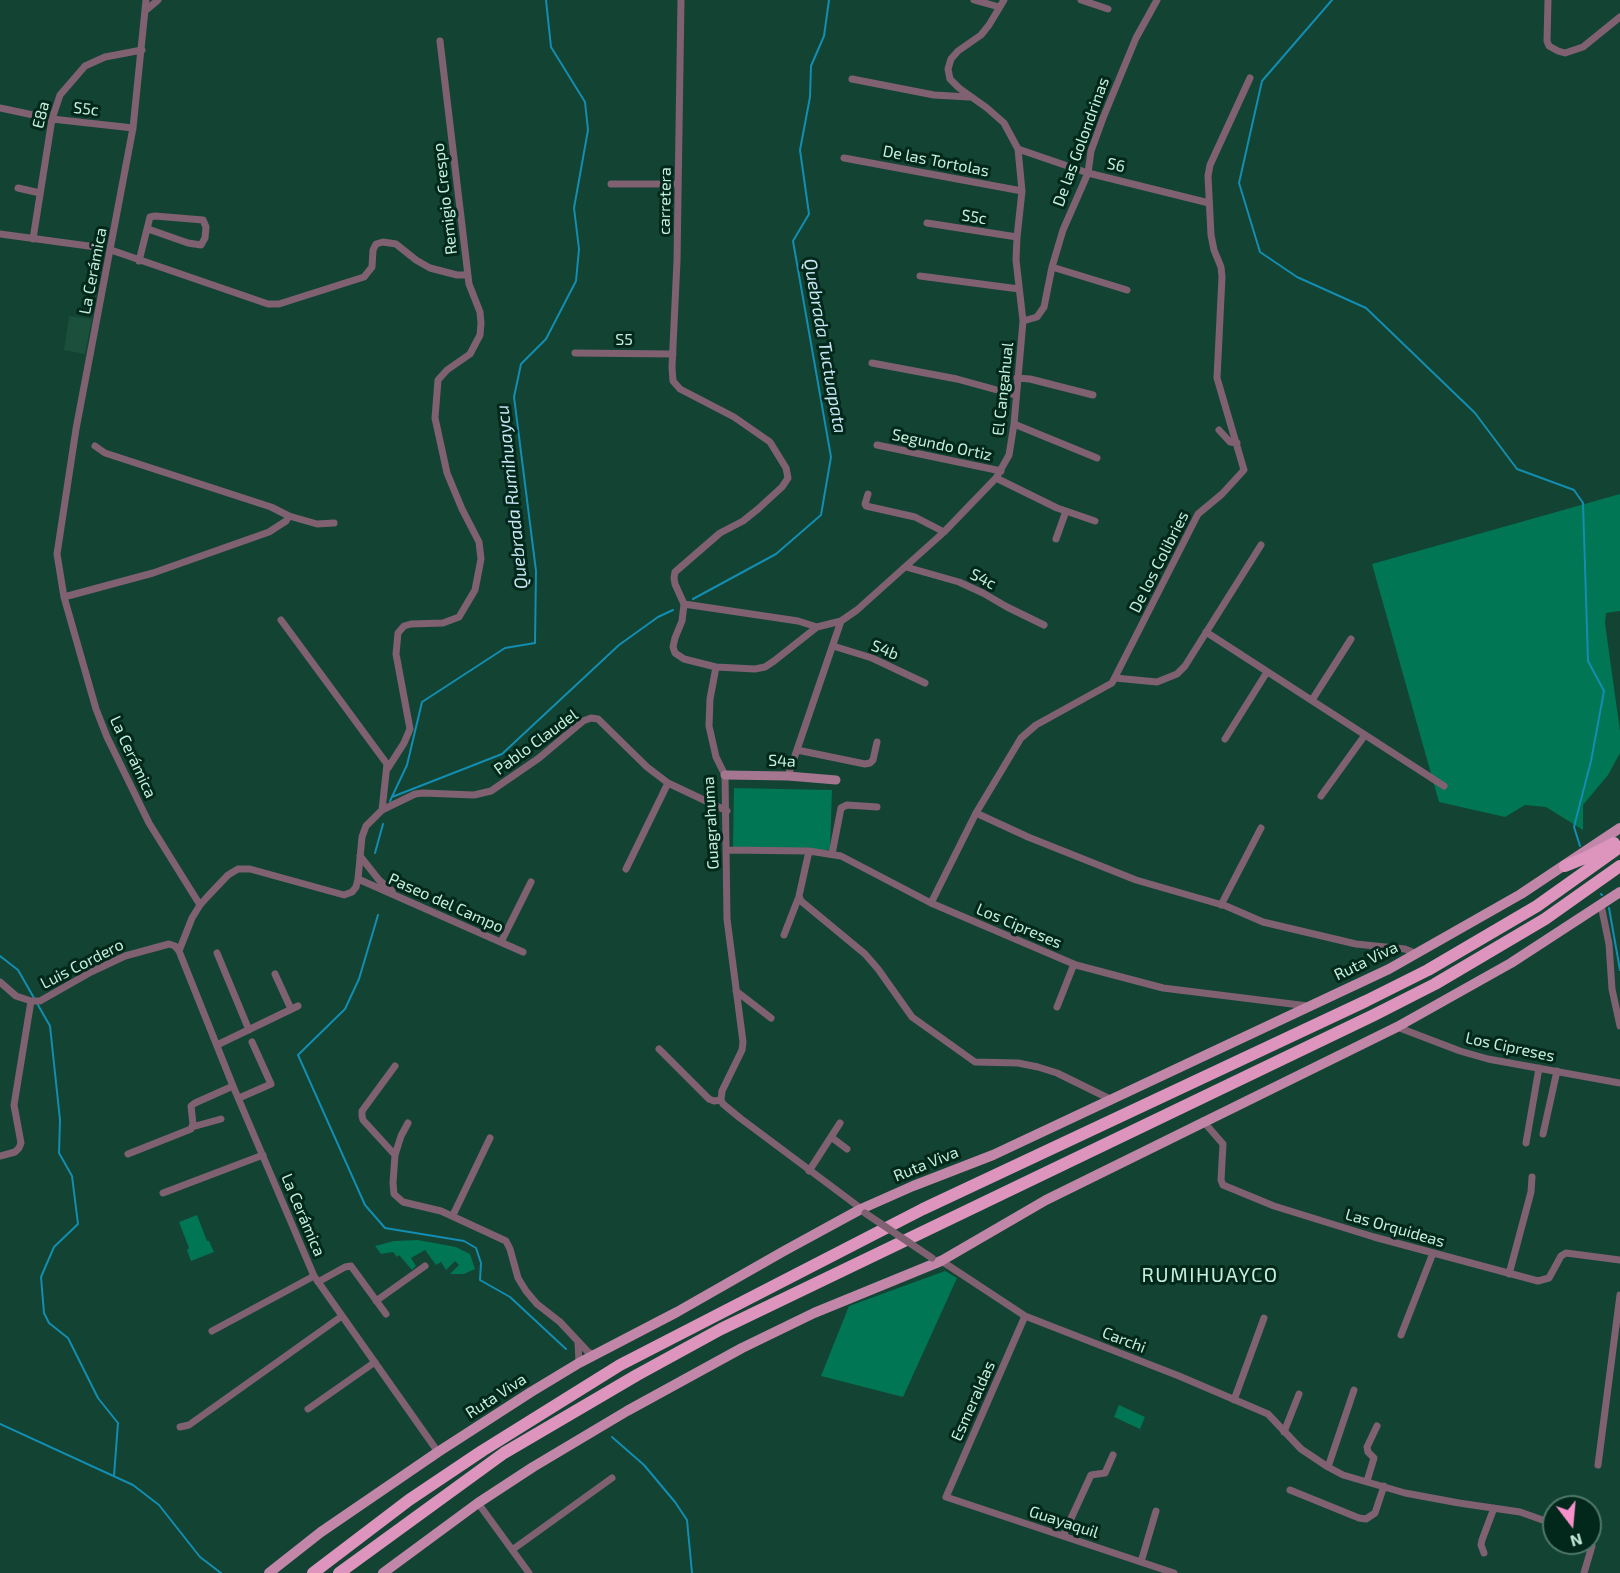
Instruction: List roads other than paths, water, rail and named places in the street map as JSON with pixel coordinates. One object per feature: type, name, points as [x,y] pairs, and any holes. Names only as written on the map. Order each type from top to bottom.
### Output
[{"type":"highway","points":[[1565,866],[1620,840]]},
{"type":"highway","points":[[313,1573],[418,1494],[620,1365],[923,1209],[1428,970],[1538,906],[1620,847]]},
{"type":"highway","points":[[339,1573],[504,1453],[637,1375],[721,1329],[1435,984],[1545,919],[1620,866]]},
{"type":"main road","name":"Ruta Viva","points":[[268,1573],[321,1532],[438,1452],[579,1363],[863,1211],[993,1155],[1418,954],[1482,918],[1620,828]]},
{"type":"main road","points":[[383,1573],[478,1503],[627,1411],[742,1348],[814,1312],[937,1259],[1046,1200],[1397,1027],[1511,963],[1620,892]]},
{"type":"street","name":"La Cerámica","points":[[146,0],[133,128],[76,429],[57,554],[64,597],[96,709],[107,737],[149,823],[200,905]]},
{"type":"street","points":[[145,11],[158,0]]},
{"type":"street","name":"carretera","points":[[681,0],[673,381],[680,389],[734,417],[770,442],[786,468],[788,478],[782,488],[758,509],[743,521],[720,533],[675,573],[675,584],[684,604]]},
{"type":"street","points":[[974,0],[999,7]]},
{"type":"street","name":"El Cangahual","points":[[716,668],[765,667],[817,627],[841,621],[857,610],[944,532],[996,478],[1009,455],[1023,321],[1017,237],[1022,191],[1018,149],[1004,123],[987,108],[969,97],[950,79],[948,69],[951,59],[958,51],[981,35],[1004,0]]},
{"type":"street","points":[[1081,0],[1108,9]]},
{"type":"street","name":"De las Golondrinas","points":[[1023,321],[1037,317],[1044,307],[1052,267],[1063,230],[1088,173],[1091,152],[1118,78],[1157,0]]},
{"type":"street","points":[[1548,0],[1547,42],[1549,46],[1558,51],[1566,52],[1583,47],[1620,17]]},
{"type":"street","name":"Remigio Crespo","points":[[111,250],[268,304],[279,303],[364,277],[372,267],[373,250],[376,244],[383,242],[396,244],[430,268],[457,275],[467,275],[440,41]]},
{"type":"street","name":"E8a","points":[[33,239],[52,119],[60,95],[85,66],[105,57],[142,50]]},
{"type":"street","name":"De los Colibries","points":[[931,903],[976,813],[1021,738],[1036,725],[1112,683],[1198,514],[1222,494],[1244,470],[1217,378],[1222,278],[1211,235],[1209,203],[1210,165],[1250,78]]},
{"type":"street","points":[[852,79],[934,95],[969,97]]},
{"type":"street","name":"S5c","points":[[0,108],[52,119],[133,128]]},
{"type":"street","name":"S6","points":[[1018,149],[1088,173],[1209,203]]},
{"type":"street","name":"De las Tortolas","points":[[844,158],[1022,191]]},
{"type":"street","points":[[611,184],[678,184]]},
{"type":"street","points":[[18,188],[40,193]]},
{"type":"street","points":[[140,261],[150,217],[202,220],[206,227],[205,238],[201,245],[188,243],[148,229]]},
{"type":"street","name":"S5c","points":[[927,223],[1017,237]]},
{"type":"street","points":[[0,234],[96,247]]},
{"type":"street","points":[[1052,267],[1127,290]]},
{"type":"street","points":[[382,810],[388,768],[410,729],[396,654],[398,633],[400,628],[411,624],[443,623],[459,617],[475,590],[481,559],[479,542],[447,473],[434,403],[438,380],[447,370],[470,354],[480,334],[480,312],[471,292],[467,275]]},
{"type":"street","points":[[920,276],[1019,289]]},
{"type":"street","name":"S5","points":[[574,353],[672,354]]},
{"type":"street","points":[[872,363],[957,379],[1015,395]]},
{"type":"street","points":[[1017,378],[1030,379],[1093,395]]},
{"type":"street","points":[[1014,424],[1097,458]]},
{"type":"street","points":[[1219,430],[1230,442],[1237,443]]},
{"type":"street","name":"Segundo Ortiz","points":[[877,445],[1001,471]]},
{"type":"street","points":[[95,446],[105,453],[271,507],[289,516],[317,524],[334,523]]},
{"type":"street","name":"Segundo Ortiz","points":[[996,478],[1066,511],[1095,521]]},
{"type":"street","points":[[868,494],[866,506],[915,517],[944,532]]},
{"type":"street","points":[[1056,539],[1066,511]]},
{"type":"street","points":[[64,597],[153,573],[269,532],[286,521],[289,516]]},
{"type":"street","points":[[1115,678],[1157,682],[1177,674],[1185,666],[1261,545]]},
{"type":"street","name":"S4c","points":[[906,567],[958,582],[1044,625]]},
{"type":"street","points":[[716,668],[684,659],[675,653],[675,638],[682,621],[684,604],[798,621],[817,627]]},
{"type":"street","points":[[281,620],[388,768]]},
{"type":"street","points":[[788,776],[841,621]]},
{"type":"street","points":[[1206,632],[1444,786]]},
{"type":"street","points":[[1312,700],[1351,639]]},
{"type":"street","name":"S4b","points":[[832,646],[872,658],[926,683]]},
{"type":"street","name":"Guagrahuma","points":[[716,668],[710,699],[709,726],[716,756],[725,775],[727,919],[743,1042],[742,1050],[722,1091],[722,1100]]},
{"type":"street","points":[[1225,739],[1268,672]]},
{"type":"street","name":"Pablo Claudel","points":[[358,879],[362,837],[366,826],[382,810],[423,793],[474,795],[491,791],[539,758],[583,721],[591,718],[598,719],[647,767],[668,783],[727,811]]},
{"type":"street","points":[[1321,796],[1365,735]]},
{"type":"street","points":[[797,750],[870,764],[877,742]]},
{"type":"street","name":"S4a","points":[[725,775],[788,776],[836,780]]},
{"type":"street","points":[[626,869],[668,783]]},
{"type":"street","points":[[832,854],[841,808],[847,805],[877,807]]},
{"type":"street","points":[[976,813],[1028,837],[1136,880],[1221,905],[1263,922],[1356,944],[1404,949],[1418,954]]},
{"type":"street","points":[[1221,905],[1261,828]]},
{"type":"street","name":"Los Cipreses","points":[[727,850],[808,851],[841,856],[931,903],[1074,964],[1163,988],[1311,1006]]},
{"type":"street","points":[[808,851],[800,900],[865,954],[912,1017],[975,1062],[1018,1062],[1038,1067],[1057,1073],[1110,1099]]},
{"type":"street","points":[[360,856],[379,880],[398,897]]},
{"type":"street","points":[[179,951],[200,905],[228,875],[238,869],[250,870],[344,895],[356,887],[358,879]]},
{"type":"street","name":"Paseo del Campo","points":[[358,879],[523,952]]},
{"type":"street","points":[[501,942],[531,882]]},
{"type":"street","points":[[784,935],[798,899],[800,900]]},
{"type":"street","points":[[1601,905],[1609,944],[1612,989],[1620,1026]]},
{"type":"street","name":"Luis Cordero","points":[[0,982],[16,996],[31,1001],[40,1001],[125,956],[169,944],[175,946],[179,951]]},
{"type":"street","name":"La Cerámica","points":[[179,951],[233,1086],[316,1279],[438,1452]]},
{"type":"street","points":[[217,953],[249,1030]]},
{"type":"street","points":[[1057,1007],[1074,964]]},
{"type":"street","points":[[217,1045],[294,1008],[275,974]]},
{"type":"street","points":[[736,992],[771,1018]]},
{"type":"street","points":[[0,1155],[15,1152],[21,1143],[14,1105],[31,1001]]},
{"type":"street","name":"Los Cipreses","points":[[1397,1027],[1460,1051],[1620,1083]]},
{"type":"street","points":[[239,1098],[271,1084],[252,1042]]},
{"type":"street","name":"Carchi","points":[[659,1048],[709,1099],[722,1100],[723,1104],[738,1116],[863,1211],[1025,1316],[1268,1414],[1301,1449],[1343,1475],[1405,1493],[1520,1512],[1542,1520]]},
{"type":"street","points":[[395,1066],[362,1111],[362,1116],[363,1120],[395,1155]]},
{"type":"street","points":[[1526,1143],[1539,1068]]},
{"type":"street","points":[[1543,1134],[1557,1071]]},
{"type":"street","points":[[192,1127],[191,1106],[195,1102],[233,1086]]},
{"type":"street","points":[[128,1154],[188,1131],[192,1127],[221,1119]]},
{"type":"street","name":"Las Orquideas","points":[[1203,1121],[1223,1144],[1221,1180],[1223,1185],[1288,1210],[1509,1274],[1545,1281],[1561,1256],[1566,1253],[1620,1260]]},
{"type":"street","points":[[408,1123],[395,1155],[394,1194],[403,1202],[453,1215],[506,1241],[518,1278],[526,1290],[537,1304],[560,1322],[588,1352],[594,1355]]},
{"type":"street","points":[[809,1171],[840,1123]]},
{"type":"street","points":[[831,1137],[847,1149]]},
{"type":"street","points":[[453,1215],[490,1138]]},
{"type":"street","points":[[163,1192],[263,1155]]},
{"type":"street","points":[[1509,1274],[1531,1192],[1532,1177]]},
{"type":"street","points":[[1401,1335],[1433,1253]]},
{"type":"street","points":[[212,1331],[316,1279],[351,1266],[386,1314]]},
{"type":"street","points":[[376,1301],[425,1266]]},
{"type":"street","points":[[1598,1465],[1620,1295]]},
{"type":"street","points":[[180,1427],[189,1425],[342,1316]]},
{"type":"street","name":"Esmeraldas","points":[[946,1497],[1025,1316]]},
{"type":"street","points":[[1234,1400],[1264,1318]]},
{"type":"street","points":[[578,1342],[579,1363]]},
{"type":"street","points":[[308,1409],[375,1362]]},
{"type":"street","points":[[1328,1467],[1354,1390]]},
{"type":"street","points":[[1284,1432],[1299,1394]]},
{"type":"street","points":[[1366,1481],[1374,1458],[1367,1448],[1377,1426]]},
{"type":"street","points":[[1063,1536],[1091,1475],[1105,1473],[1113,1455]]},
{"type":"street","points":[[512,1550],[612,1478]]},
{"type":"street","points":[[1290,1490],[1366,1519],[1374,1513],[1384,1486]]},
{"type":"street","name":"Guayaquil","points":[[946,1497],[1174,1573]]},
{"type":"street","points":[[478,1503],[529,1573]]},
{"type":"street","points":[[1484,1554],[1482,1540],[1494,1508]]},
{"type":"street","points":[[1141,1562],[1156,1511]]},
{"type":"street","points":[[1584,1573],[1589,1555]]},
{"type":"waterway","name":"Quebrada Rumihuaycu","points":[[390,801],[407,765],[422,702],[505,648],[535,643],[536,571],[514,397],[521,364],[546,339],[576,281],[579,249],[574,208],[588,130],[585,102],[551,47],[546,0]]},
{"type":"waterway","name":"Quebrada Tuctuapata","points":[[693,599],[776,554],[821,515],[831,457],[793,241],[809,214],[800,150],[810,97],[811,66],[824,36],[829,0]]},
{"type":"waterway","points":[[1332,0],[1262,81],[1239,183],[1260,252],[1297,277],[1366,308],[1475,413],[1517,469],[1574,490],[1583,503],[1588,661],[1604,691],[1591,761],[1574,827],[1580,846]]},
{"type":"waterway","name":"Quebrada Tuctuapata","points":[[392,797],[502,754],[619,645],[658,617],[673,610]]},
{"type":"waterway","name":"Quebrada Rumihuaycu","points":[[375,853],[383,824]]},
{"type":"waterway","points":[[1609,908],[1620,970]]},
{"type":"waterway","name":"Quebrada Rumihuaycu","points":[[378,915],[359,979],[345,1009],[298,1055],[365,1205],[385,1228],[464,1241],[476,1248],[481,1263],[480,1280],[510,1297],[566,1349]]},
{"type":"waterway","points":[[0,956],[18,970],[50,1026],[60,1120],[59,1153],[72,1176],[78,1224],[54,1247],[41,1277],[44,1313],[49,1323],[68,1338],[98,1398],[118,1423],[114,1476]]},
{"type":"waterway","points":[[0,1424],[133,1485],[159,1505],[200,1557],[221,1573]]},
{"type":"waterway","name":"Quebrada Rumihuaycu","points":[[612,1437],[644,1465],[687,1520],[692,1573]]},
{"type":"district","name":"RUMIHUAYCO","points":[[1210,1275]]}]
